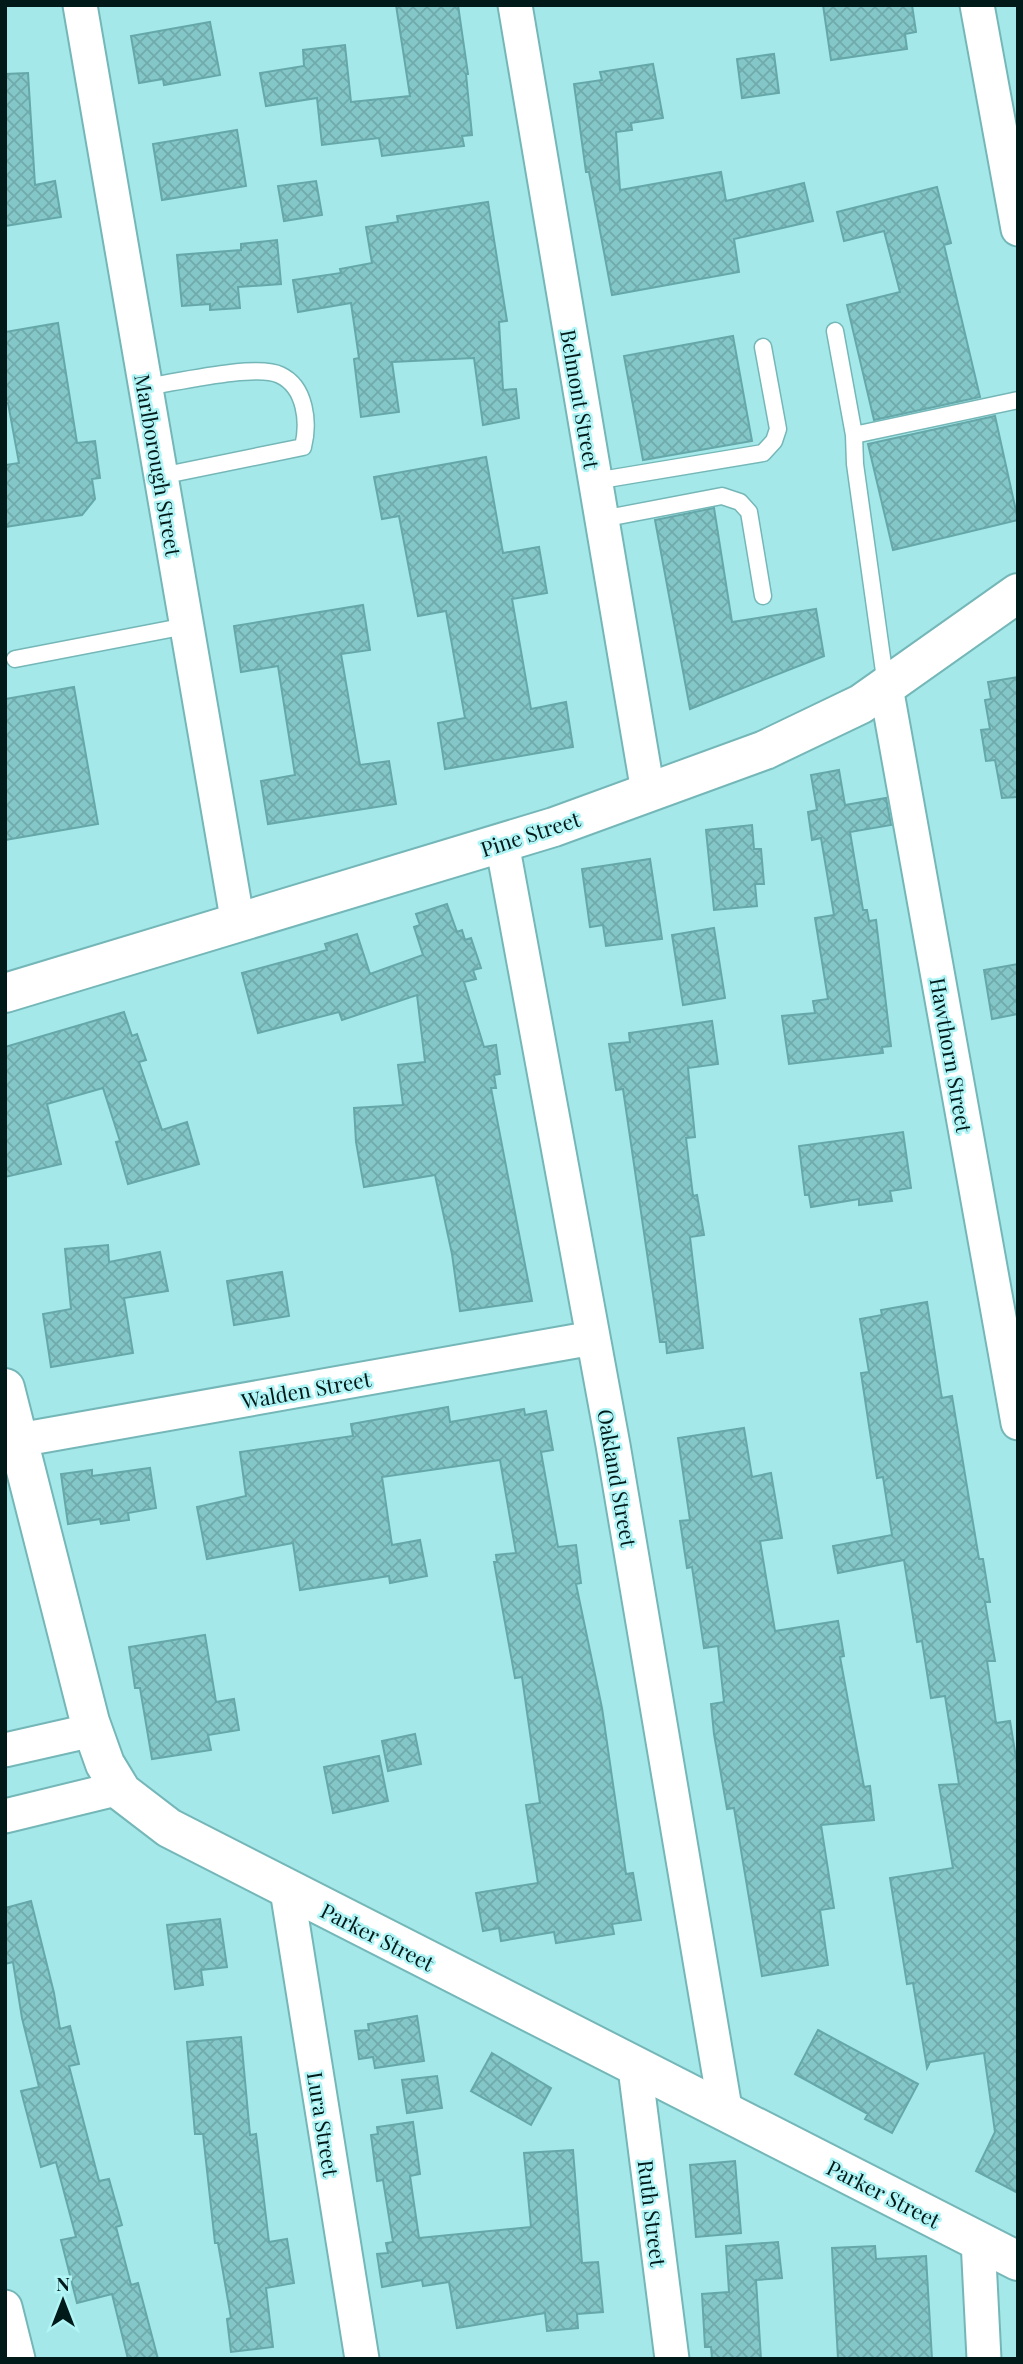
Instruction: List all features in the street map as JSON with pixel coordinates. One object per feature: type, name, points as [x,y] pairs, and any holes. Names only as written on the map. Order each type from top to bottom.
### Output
[{"type":"street","name":"Marlborough Street","points":[[80,5],[238,924]]},
{"type":"street","name":"Belmont Street","points":[[515,5],[648,792]]},
{"type":"street","points":[[977,5],[1018,229]]},
{"type":"street","name":"Pine Street","points":[[5,992],[502,843],[648,792],[816,728],[861,704],[1018,593]]},
{"type":"street","name":"Hawthorn Street","points":[[886,687],[1018,1423]]},
{"type":"street","name":"Oakland Street","points":[[502,843],[593,1338],[726,2114]]},
{"type":"street","name":"Walden Street","points":[[19,1440],[593,1338]]},
{"type":"street","name":"Parker Street","points":[[5,1388],[93,1730],[104,1763],[120,1788],[169,1828],[1018,2261]]},
{"type":"street","points":[[5,1750],[93,1730]]},
{"type":"street","points":[[5,1816],[120,1788]]},
{"type":"street","name":"Lura Street","points":[[287,1890],[362,2359]]},
{"type":"street","name":"Ruth Street","points":[[635,2068],[672,2359]]},
{"type":"street","points":[[978,2241],[984,2359]]},
{"type":"street","points":[[5,2306],[18,2359]]},
{"type":"lane","points":[[835,331],[855,435],[855,464],[886,687]]},
{"type":"lane","points":[[595,481],[763,453],[774,441],[778,429],[763,347]]},
{"type":"lane","points":[[145,387],[256,370],[281,375],[301,395],[307,430],[303,447],[161,476]]},
{"type":"lane","points":[[855,435],[1018,400]]},
{"type":"lane","points":[[602,519],[722,496],[740,502],[749,512],[763,596]]},
{"type":"lane","points":[[15,659],[186,625]]},
{"type":"building","points":[[396,5],[458,5],[468,74],[472,135],[462,136],[464,146],[382,156],[379,138],[322,145],[317,98],[266,106],[260,73],[304,66],[303,50],[345,45],[351,102],[410,96]]},
{"type":"building","points":[[823,5],[912,5],[916,32],[905,34],[907,49],[831,60]]},
{"type":"building","points":[[210,22],[220,75],[164,85],[163,79],[139,83],[131,36]]},
{"type":"building","points":[[774,54],[779,93],[742,98],[737,59]]},
{"type":"building","points":[[653,64],[663,118],[631,123],[632,130],[616,132],[620,190],[721,172],[726,201],[804,183],[813,221],[734,239],[739,272],[612,295],[589,172],[586,172],[574,84],[602,80],[600,72]]},
{"type":"building","points":[[28,73],[35,185],[55,181],[61,217],[5,226],[5,74]]},
{"type":"building","points":[[237,130],[246,186],[162,200],[153,144]]},
{"type":"building","points":[[316,181],[322,215],[284,221],[278,186]]},
{"type":"building","points":[[937,187],[951,243],[944,245],[980,397],[874,420],[847,305],[900,292],[884,231],[844,241],[837,212]]},
{"type":"building","points":[[488,202],[507,321],[499,322],[503,390],[516,389],[519,418],[483,425],[474,358],[392,362],[399,412],[361,417],[354,359],[359,358],[351,303],[298,312],[293,280],[341,273],[340,269],[372,263],[366,227],[398,222],[397,216]]},
{"type":"building","points":[[277,240],[281,284],[238,287],[240,308],[210,310],[210,304],[182,306],[177,255],[241,250],[241,244]]},
{"type":"building","points":[[58,323],[77,443],[95,441],[100,478],[92,479],[95,499],[82,515],[5,527],[5,465],[19,463],[8,403],[5,404],[5,332]]},
{"type":"building","points":[[733,336],[752,441],[643,460],[624,356]]},
{"type":"building","points":[[995,416],[1018,520],[893,550],[868,444]]},
{"type":"building","points":[[486,457],[503,553],[539,547],[547,593],[512,599],[531,709],[566,702],[573,747],[445,769],[438,723],[465,718],[446,611],[418,616],[399,516],[382,519],[374,477]]},
{"type":"building","points":[[714,508],[732,622],[816,609],[824,656],[690,709],[655,520]]},
{"type":"building","points":[[363,605],[370,650],[341,654],[360,765],[389,761],[396,804],[268,824],[261,781],[295,775],[278,666],[241,672],[234,626]]},
{"type":"building","points":[[1018,677],[1018,797],[1002,798],[995,760],[986,761],[981,730],[990,729],[985,700],[991,699],[988,682]]},
{"type":"building","points":[[74,687],[98,824],[5,840],[5,699]]},
{"type":"building","points":[[839,770],[845,805],[886,798],[891,825],[850,832],[863,910],[867,910],[869,921],[876,920],[891,1046],[882,1047],[883,1053],[789,1064],[782,1016],[815,1013],[813,1001],[828,999],[815,918],[834,915],[821,838],[812,840],[808,812],[817,810],[811,775]]},
{"type":"building","points":[[752,825],[754,849],[761,849],[764,884],[755,884],[757,906],[714,910],[706,830]]},
{"type":"building","points":[[650,859],[662,939],[606,946],[603,925],[590,927],[582,869]]},
{"type":"building","points":[[447,904],[457,932],[462,930],[465,940],[471,938],[481,968],[473,970],[476,979],[464,982],[484,1047],[496,1045],[500,1074],[494,1075],[496,1088],[491,1088],[532,1301],[460,1311],[452,1254],[435,1175],[364,1187],[356,1142],[354,1108],[403,1105],[398,1065],[425,1062],[417,995],[342,1020],[339,1012],[258,1033],[242,973],[327,950],[325,944],[357,934],[370,974],[423,955],[414,927],[420,925],[416,914]]},
{"type":"building","points":[[714,928],[725,998],[683,1005],[672,935]]},
{"type":"building","points":[[1018,964],[1018,1014],[992,1019],[984,970]]},
{"type":"building","points":[[124,1012],[132,1036],[137,1034],[146,1060],[139,1062],[162,1130],[187,1122],[199,1164],[128,1184],[116,1142],[120,1141],[103,1088],[47,1104],[61,1164],[5,1177],[5,1047]]},
{"type":"building","points":[[712,1021],[718,1064],[688,1068],[695,1137],[686,1138],[693,1196],[697,1195],[704,1235],[690,1237],[703,1348],[667,1353],[666,1342],[660,1342],[623,1089],[616,1090],[609,1044],[630,1042],[629,1033]]},
{"type":"building","points":[[903,1132],[911,1188],[890,1191],[892,1201],[859,1205],[859,1199],[811,1207],[809,1195],[805,1195],[799,1146]]},
{"type":"building","points":[[108,1245],[109,1262],[160,1252],[168,1291],[124,1298],[133,1353],[51,1367],[43,1314],[71,1309],[65,1249]]},
{"type":"building","points":[[282,1272],[289,1316],[234,1325],[227,1281]]},
{"type":"building","points":[[927,1302],[942,1398],[952,1396],[979,1559],[983,1559],[990,1602],[985,1602],[995,1661],[987,1661],[996,1723],[1010,1721],[1018,1770],[1018,2193],[976,2171],[995,2132],[984,2053],[930,2062],[927,2068],[913,1983],[907,1984],[890,1878],[953,1868],[939,1785],[959,1784],[945,1696],[931,1698],[922,1641],[917,1642],[904,1560],[838,1573],[833,1546],[892,1535],[883,1477],[877,1478],[861,1373],[869,1372],[860,1319],[882,1315],[881,1310]]},
{"type":"building","points":[[448,1407],[450,1422],[524,1409],[525,1415],[546,1411],[553,1450],[541,1452],[558,1547],[576,1545],[581,1583],[576,1584],[602,1708],[626,1874],[633,1873],[641,1920],[612,1924],[614,1934],[556,1943],[554,1932],[501,1941],[499,1928],[483,1931],[476,1893],[538,1883],[526,1805],[540,1803],[522,1677],[515,1678],[494,1562],[497,1562],[496,1555],[516,1553],[500,1460],[382,1477],[392,1545],[420,1540],[427,1576],[390,1583],[389,1576],[300,1590],[293,1543],[207,1559],[197,1507],[246,1496],[240,1452],[353,1436],[351,1424]]},
{"type":"building","points":[[744,1428],[752,1477],[771,1473],[782,1538],[760,1541],[775,1631],[838,1621],[844,1656],[840,1657],[864,1787],[870,1786],[874,1820],[821,1825],[834,1908],[820,1910],[828,1965],[762,1976],[734,1808],[727,1809],[714,1734],[711,1704],[724,1702],[718,1646],[704,1648],[692,1567],[687,1568],[680,1521],[690,1520],[678,1438]]},
{"type":"building","points":[[150,1468],[156,1508],[128,1513],[129,1520],[101,1524],[100,1519],[68,1524],[61,1474],[92,1470],[92,1476]]},
{"type":"building","points":[[205,1635],[216,1702],[234,1699],[239,1730],[208,1735],[211,1750],[152,1759],[140,1688],[135,1688],[129,1647]]},
{"type":"building","points":[[415,1734],[421,1764],[388,1771],[382,1741]]},
{"type":"building","points":[[379,1756],[388,1801],[333,1813],[324,1767]]},
{"type":"building","points":[[31,1901],[54,1993],[60,2029],[70,2026],[79,2064],[69,2066],[99,2181],[109,2179],[122,2225],[116,2227],[131,2285],[138,2283],[158,2359],[128,2359],[112,2294],[77,2303],[61,2240],[76,2237],[56,2162],[41,2167],[21,2091],[39,2087],[22,2018],[13,1962],[5,1964],[5,1908]]},
{"type":"building","points":[[220,1919],[227,1967],[201,1970],[203,1985],[175,1989],[167,1925]]},
{"type":"building","points":[[417,2016],[424,2061],[375,2068],[373,2057],[359,2059],[355,2031],[369,2030],[368,2024]]},
{"type":"building","points":[[818,2030],[918,2084],[892,2133],[865,2119],[868,2114],[795,2074]]},
{"type":"building","points":[[241,2037],[250,2135],[256,2134],[269,2242],[287,2239],[294,2283],[266,2288],[273,2347],[231,2352],[227,2319],[231,2318],[218,2243],[215,2243],[203,2134],[195,2134],[187,2042]]},
{"type":"building","points":[[492,2053],[551,2088],[531,2125],[471,2091]]},
{"type":"building","points":[[437,2076],[442,2108],[407,2113],[402,2080]]},
{"type":"building","points":[[413,2122],[420,2174],[410,2176],[419,2238],[531,2227],[524,2153],[573,2150],[582,2263],[598,2262],[603,2312],[577,2314],[578,2328],[547,2331],[545,2313],[457,2328],[449,2282],[423,2286],[422,2280],[382,2287],[377,2254],[388,2253],[386,2243],[393,2242],[383,2180],[377,2181],[371,2135],[378,2134],[377,2127]]},
{"type":"building","points":[[735,2161],[741,2233],[696,2237],[690,2165]]},
{"type":"building","points":[[778,2242],[782,2278],[756,2280],[761,2359],[712,2359],[711,2347],[705,2347],[702,2294],[729,2292],[726,2246]]},
{"type":"building","points":[[875,2246],[876,2259],[926,2256],[932,2359],[838,2359],[832,2248]]}]
